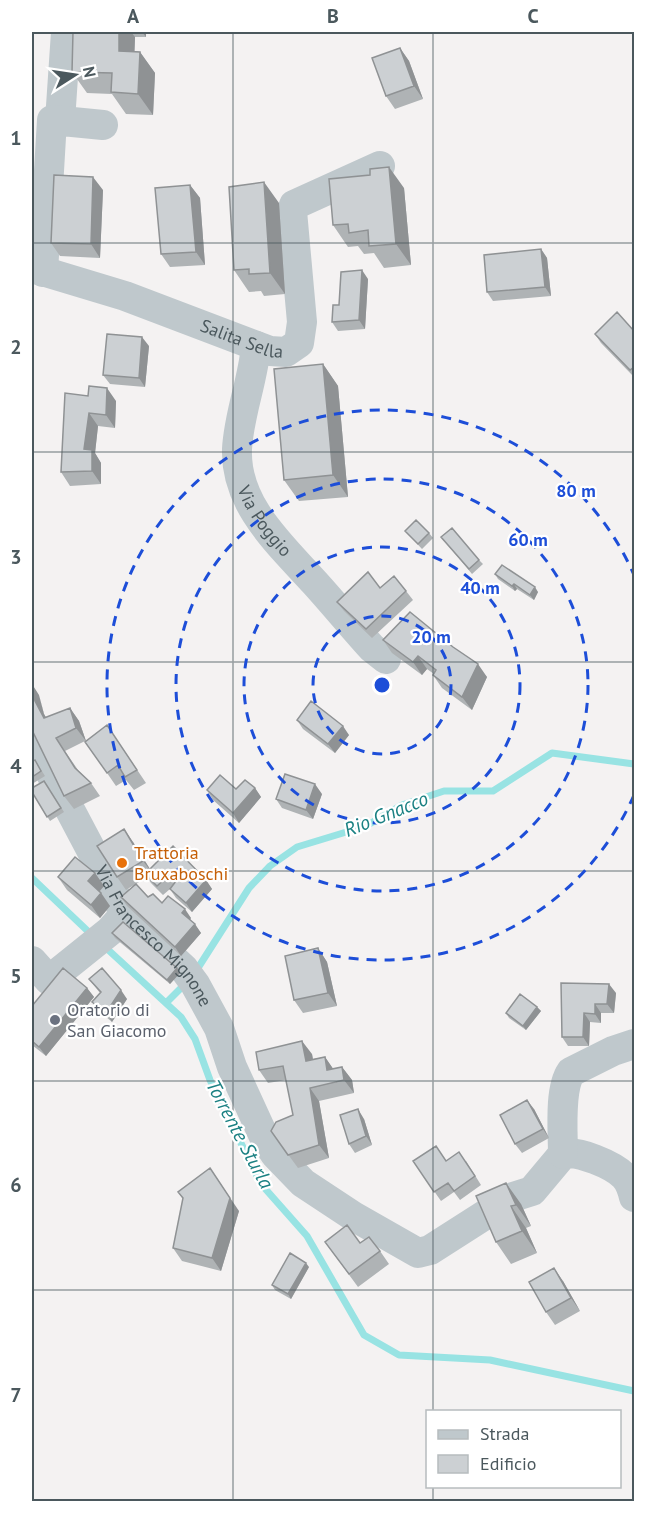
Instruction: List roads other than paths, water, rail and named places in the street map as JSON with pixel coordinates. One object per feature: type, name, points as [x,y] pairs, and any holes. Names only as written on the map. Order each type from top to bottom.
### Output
[{"type":"street","points":[[60,120],[66,32]]},
{"type":"street","points":[[37,270],[52,120],[103,125]]},
{"type":"street","name":"Salita Sella","points":[[37,270],[125,296],[280,353],[293,349],[300,337],[302,322],[293,230],[294,205],[380,166]]},
{"type":"street","name":"Via Poggio","points":[[256,346],[252,377],[242,409],[237,449],[244,491],[258,518],[289,556],[372,648],[386,659]]},
{"type":"street","name":"Via Francesco Mignone","points":[[32,738],[117,923],[189,976],[219,1028],[262,1142],[303,1183],[353,1216],[418,1253],[430,1250],[513,1197],[532,1191],[563,1154]]},
{"type":"street","points":[[37,983],[83,954],[117,923]]},
{"type":"street","points":[[634,1044],[613,1051],[572,1072],[567,1078],[562,1122],[563,1154],[580,1153],[621,1173],[629,1182],[634,1197]]},
{"type":"waterway","name":"Rio Gnacco","points":[[196,971],[249,888],[270,866],[297,847],[366,826],[402,805],[444,791],[493,791],[552,753],[634,764]]},
{"type":"waterway","name":"Torrente Sturla","points":[[32,878],[94,937]]},
{"type":"waterway","name":"Torrente Sturla","points":[[104,946],[181,1017],[195,1039],[210,1080],[261,1184],[307,1236],[364,1335],[399,1355],[490,1360],[634,1391]]},
{"type":"waterway","name":"Rio Gnacco","points":[[166,1003],[185,984]]},
{"type":"place","name":"Trattoria Bruxaboschi","points":[[122,863]]},
{"type":"place","name":"Oratorio di San Giacomo","points":[[55,1020]]}]
